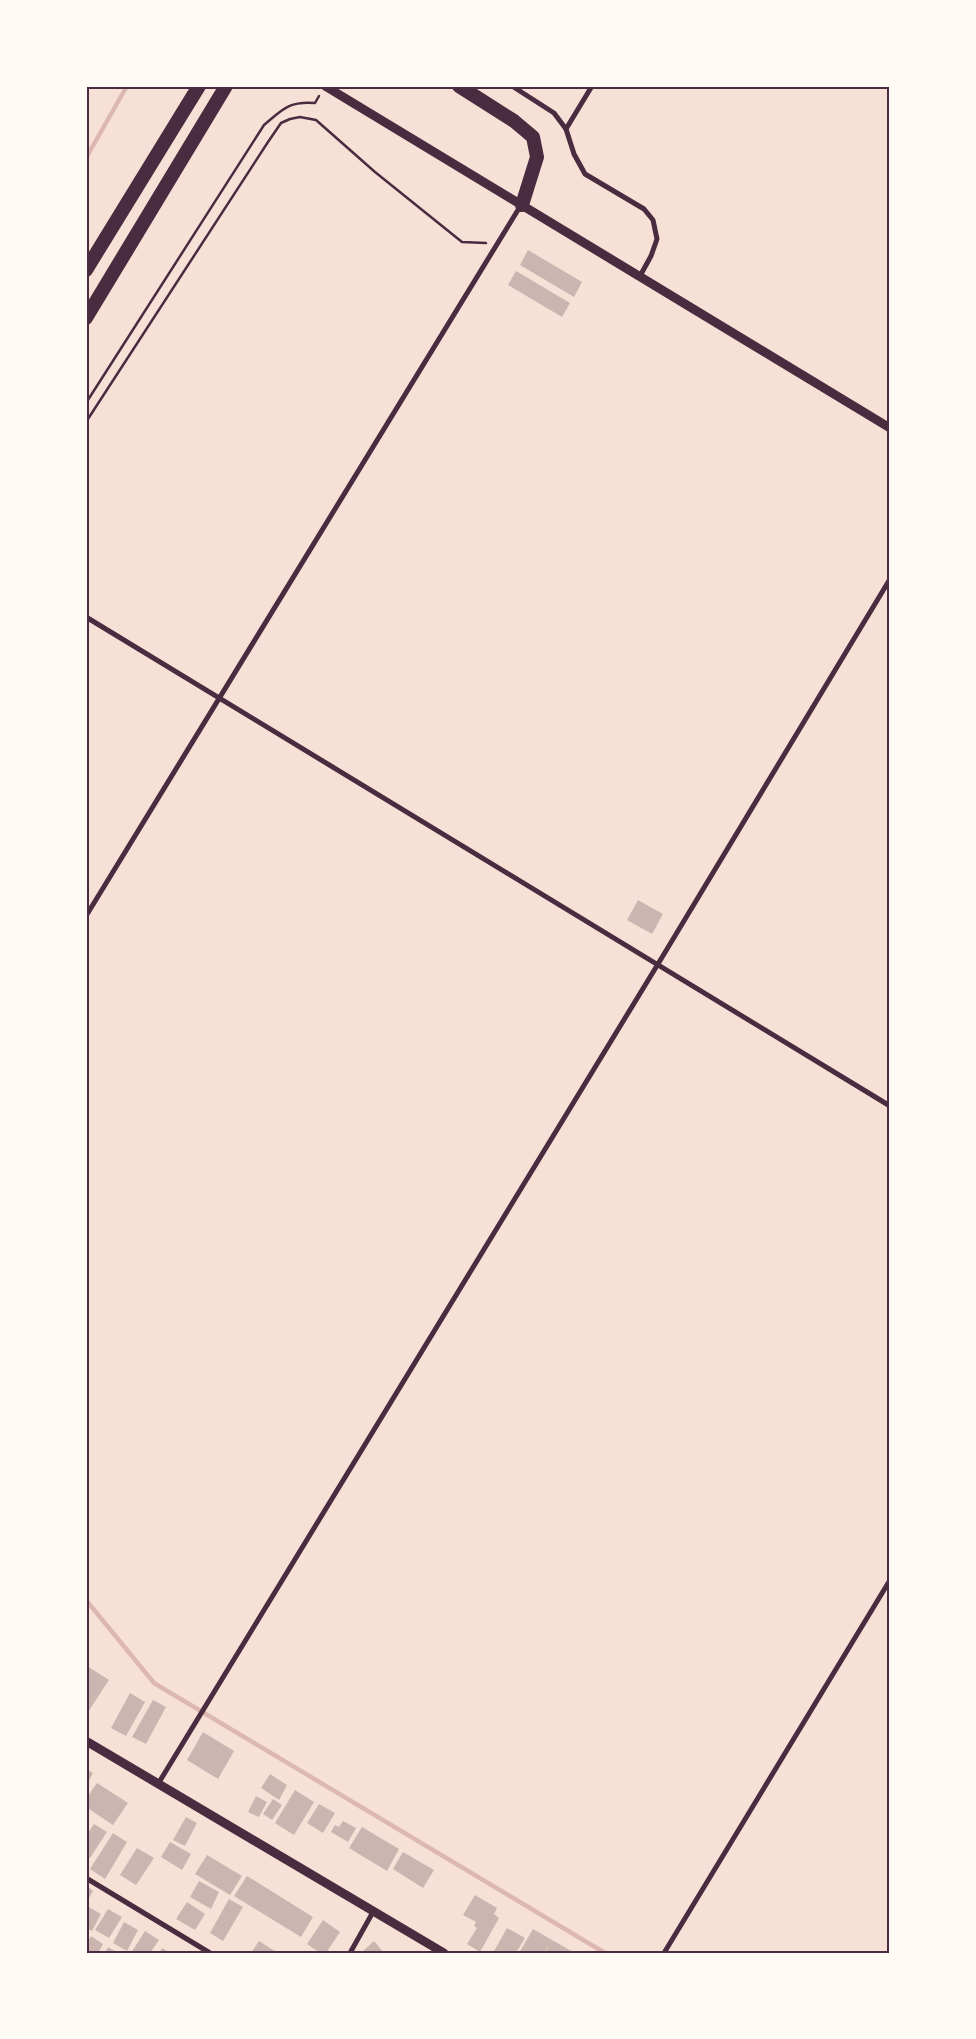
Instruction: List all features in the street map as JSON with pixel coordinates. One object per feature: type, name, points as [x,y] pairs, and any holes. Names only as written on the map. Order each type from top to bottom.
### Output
[{"type":"highway","points":[[86,270],[199,86]]},
{"type":"highway","points":[[86,318],[226,86]]},
{"type":"highway","points":[[459,86],[514,121],[533,137],[537,157],[522,205]]},
{"type":"street","points":[[326,86],[404,136],[522,205],[890,428]]},
{"type":"street","points":[[512,86],[554,113],[566,129],[574,154],[585,174],[644,209],[653,220],[657,239],[651,256],[640,276]]},
{"type":"street","points":[[566,129],[592,86]]},
{"type":"street","points":[[86,916],[522,205]]},
{"type":"street","points":[[158,1784],[658,964],[890,579]]},
{"type":"street","points":[[86,617],[890,1106]]},
{"type":"street","points":[[664,1953],[890,1580]]},
{"type":"street","points":[[86,1741],[444,1953]]},
{"type":"street","points":[[86,1878],[210,1953]]},
{"type":"street","points":[[350,1953],[373,1912]]},
{"type":"path","points":[[86,403],[264,125],[285,106],[301,102],[315,103],[320,95]]},
{"type":"path","points":[[86,422],[268,142],[281,123],[290,119],[300,117],[316,120],[375,172],[462,242],[497,244]]},
{"type":"building","points":[[528,250],[582,282],[574,297],[520,265]]},
{"type":"building","points":[[516,271],[570,303],[562,317],[508,285]]},
{"type":"building","points":[[638,900],[663,914],[652,934],[627,920]]},
{"type":"building","points":[[87,1666],[109,1680],[86,1715],[86,1668]]},
{"type":"building","points":[[130,1693],[145,1702],[126,1736],[111,1728]]},
{"type":"building","points":[[153,1700],[166,1707],[146,1744],[132,1737]]},
{"type":"building","points":[[203,1732],[234,1751],[218,1779],[187,1760]]},
{"type":"building","points":[[86,1769],[93,1773],[86,1786]]},
{"type":"building","points":[[270,1774],[287,1785],[279,1800],[261,1788]]},
{"type":"building","points":[[97,1783],[128,1803],[113,1825],[86,1807],[86,1799]]},
{"type":"building","points":[[295,1790],[314,1802],[294,1835],[275,1823]]},
{"type":"building","points":[[256,1796],[267,1802],[259,1817],[248,1812]]},
{"type":"building","points":[[273,1799],[282,1805],[272,1820],[263,1814]]},
{"type":"building","points":[[319,1804],[335,1813],[323,1833],[307,1823]]},
{"type":"building","points":[[186,1817],[197,1823],[185,1846],[173,1840]]},
{"type":"building","points":[[343,1821],[356,1828],[348,1842],[331,1832],[335,1825],[339,1827]]},
{"type":"building","points":[[94,1824],[107,1832],[90,1858],[86,1855],[86,1836]]},
{"type":"building","points":[[362,1827],[399,1849],[387,1871],[349,1848]]},
{"type":"building","points":[[113,1833],[127,1842],[105,1879],[90,1869]]},
{"type":"building","points":[[170,1842],[191,1854],[182,1870],[161,1857]]},
{"type":"building","points":[[137,1848],[154,1858],[136,1885],[120,1875]]},
{"type":"building","points":[[403,1852],[434,1870],[423,1888],[393,1869]]},
{"type":"building","points":[[207,1855],[242,1876],[230,1895],[195,1874]]},
{"type":"building","points":[[247,1876],[313,1917],[301,1937],[234,1896]]},
{"type":"building","points":[[199,1881],[219,1892],[211,1909],[190,1897]]},
{"type":"building","points":[[86,1885],[93,1891],[86,1903]]},
{"type":"building","points":[[475,1895],[497,1908],[494,1914],[499,1918],[480,1952],[467,1944],[477,1928],[474,1926],[476,1922],[463,1915]]},
{"type":"building","points":[[229,1899],[243,1907],[223,1941],[210,1933]]},
{"type":"building","points":[[187,1902],[205,1914],[195,1930],[176,1919]]},
{"type":"building","points":[[87,1906],[101,1914],[92,1931],[86,1928]]},
{"type":"building","points":[[108,1909],[122,1917],[109,1938],[95,1930]]},
{"type":"building","points":[[323,1920],[340,1932],[326,1953],[320,1953],[307,1944]]},
{"type":"building","points":[[124,1922],[138,1930],[127,1951],[113,1943]]},
{"type":"building","points":[[507,1928],[525,1938],[516,1953],[496,1953],[494,1951]]},
{"type":"building","points":[[533,1929],[575,1953],[545,1953],[549,1945],[544,1953],[519,1953]]},
{"type":"building","points":[[145,1931],[159,1940],[150,1953],[131,1953]]},
{"type":"building","points":[[91,1936],[103,1944],[98,1953],[86,1953],[86,1944]]},
{"type":"building","points":[[259,1941],[278,1953],[251,1953]]},
{"type":"building","points":[[374,1941],[384,1953],[361,1953]]},
{"type":"building","points":[[108,1947],[118,1953],[105,1953]]},
{"type":"building","points":[[162,1948],[170,1953],[160,1953]]},
{"type":"waterway","points":[[86,158],[127,86]]},
{"type":"waterway","points":[[86,1600],[154,1683],[605,1953]]}]
